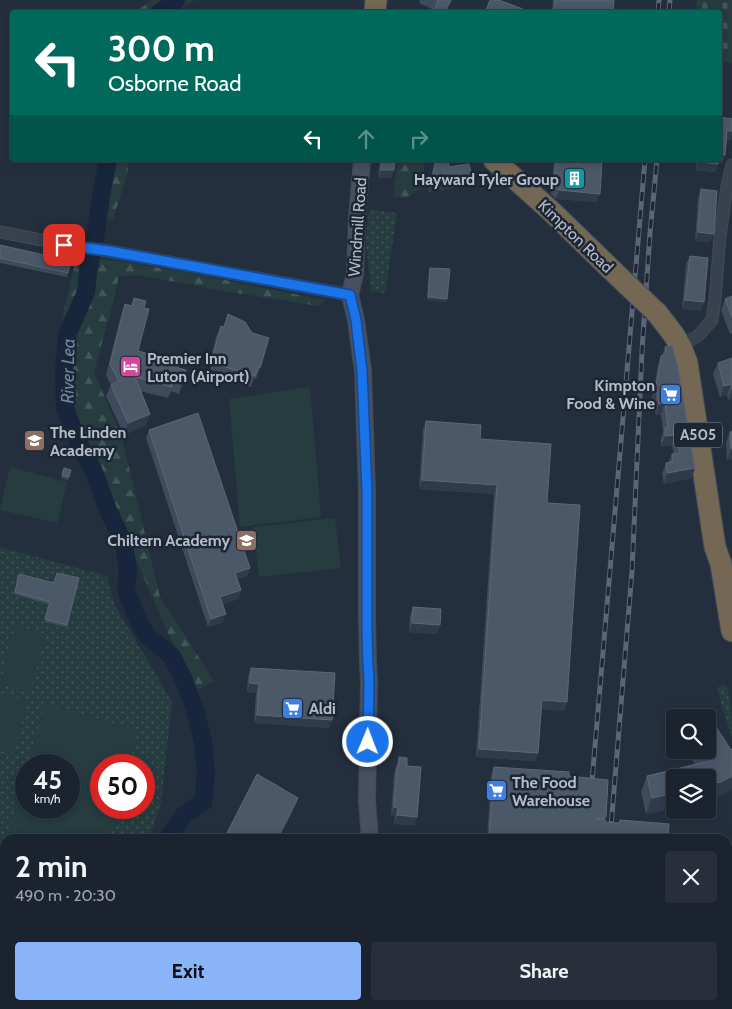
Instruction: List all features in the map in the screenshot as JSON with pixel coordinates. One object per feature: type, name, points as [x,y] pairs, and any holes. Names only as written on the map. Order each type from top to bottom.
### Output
[{"type":"highway","name":"Kimpton Road","points":[[496,162],[514,176],[657,313],[681,347],[686,363],[715,547],[721,564],[732,631]]},
{"type":"highway","name":"Kimpton Road","points":[[657,313],[669,317],[679,327],[688,341],[695,361],[726,547],[721,564]]},
{"type":"main road","name":"Windmill Road","points":[[350,295],[355,274],[362,162]]},
{"type":"main road","points":[[350,295],[356,320],[362,371],[367,491],[367,636],[369,681],[367,801],[370,834]]},
{"type":"street","points":[[688,341],[698,336],[712,320],[726,186],[732,165]]},
{"type":"street","points":[[0,232],[350,295]]},
{"type":"green space","points":[[152,0],[195,0],[178,10],[138,10]]},
{"type":"green space","points":[[697,0],[732,0],[732,63],[722,61],[722,10],[695,10]]},
{"type":"green space","points":[[103,162],[129,162],[127,175],[113,219],[103,221],[94,219],[94,200]]},
{"type":"green space","points":[[398,162],[425,162],[422,187],[406,198],[393,197]]},
{"type":"green space","points":[[369,209],[397,213],[385,293],[371,291],[366,243]]},
{"type":"green space","points":[[76,258],[121,261],[325,300],[318,306],[139,275],[119,276],[94,372],[122,438],[160,597],[214,681],[194,692],[73,416],[59,347],[64,321],[63,314]]},
{"type":"green space","points":[[310,387],[321,517],[240,527],[229,399]]},
{"type":"green space","points":[[10,467],[67,482],[57,523],[0,510]]},
{"type":"green space","points":[[335,518],[341,568],[259,577],[253,527]]},
{"type":"green space","points":[[0,547],[107,576],[114,604],[172,702],[161,804],[151,834],[0,834]]},
{"type":"green space","points":[[15,626],[46,634],[30,692],[0,684]]},
{"type":"green space","points":[[725,684],[732,717],[732,739],[717,689]]},
{"type":"green space","points":[[0,693],[28,700],[14,753],[0,749]]},
{"type":"green space","points":[[45,704],[138,730],[132,754],[90,754],[90,819],[115,819],[110,834],[9,834],[15,813],[15,819],[80,819],[80,754],[31,754]]},
{"type":"building","points":[[438,0],[451,0],[446,9],[448,10],[435,10]]},
{"type":"building","points":[[490,0],[499,0],[526,10],[486,10]]},
{"type":"building","points":[[555,0],[614,0],[613,10],[554,10]]},
{"type":"building","points":[[722,117],[732,119],[732,131],[727,131],[725,155],[722,154]]},
{"type":"building","points":[[382,162],[395,162],[394,170],[381,170]]},
{"type":"building","points":[[436,162],[449,162],[448,167],[469,164],[472,176],[431,184]]},
{"type":"building","name":"Hayward Tyler Group","points":[[556,162],[602,162],[600,194],[559,190],[554,186]]},
{"type":"building","points":[[699,162],[718,162],[718,164]]},
{"type":"building","points":[[701,189],[717,191],[714,234],[698,232]]},
{"type":"building","points":[[0,245],[71,261],[68,273],[0,258]]},
{"type":"building","points":[[690,256],[708,258],[704,302],[685,300]]},
{"type":"building","points":[[430,268],[450,269],[447,299],[428,297]]},
{"type":"building","points":[[732,296],[732,317],[725,299]]},
{"type":"building","name":"Premier Inn Luton (Airport)","points":[[134,298],[146,301],[144,308],[149,309],[138,351],[180,362],[178,368],[186,370],[183,382],[174,380],[172,387],[135,377],[150,414],[128,423],[111,385],[119,381],[110,364],[125,304],[132,306]]},
{"type":"building","points":[[228,314],[245,322],[252,333],[269,338],[260,368],[258,367],[255,376],[222,366],[224,361],[214,359],[215,356],[213,355],[221,326],[224,327]]},
{"type":"building","points":[[672,345],[678,366],[695,468],[667,473],[666,463],[673,462],[672,454],[680,453],[676,435],[665,436],[665,428],[668,428],[665,403],[659,404],[657,394],[655,393],[661,356],[666,354],[665,347]]},
{"type":"building","points":[[732,358],[732,389],[731,384],[724,386],[718,363]]},
{"type":"building","points":[[198,413],[250,568],[235,573],[241,590],[220,597],[226,614],[211,619],[149,430]]},
{"type":"building","points":[[426,421],[481,425],[480,439],[551,444],[547,503],[580,505],[567,702],[542,700],[538,753],[479,749],[497,485],[422,480]]},
{"type":"building","points":[[732,431],[732,449],[731,449],[730,432]]},
{"type":"building","points":[[64,468],[71,470],[69,477],[62,475]]},
{"type":"building","points":[[57,573],[79,578],[67,625],[45,619],[50,602],[15,592],[19,574],[54,583]]},
{"type":"building","points":[[413,607],[441,609],[440,625],[412,623]]},
{"type":"building","name":"Aldi","points":[[251,668],[335,673],[332,720],[257,715],[259,684],[250,683]]},
{"type":"building","points":[[716,727],[732,749],[732,776],[716,783],[716,769],[676,769],[710,761],[709,759],[716,759]]},
{"type":"building","points":[[399,757],[407,758],[407,766],[421,767],[417,817],[397,815],[398,808],[394,807]]},
{"type":"building","points":[[494,767],[569,772],[569,776],[608,780],[606,817],[596,819],[605,819],[605,822],[620,823],[620,820],[669,824],[668,834],[489,834]]},
{"type":"building","points":[[666,771],[666,795],[652,798],[647,776]]},
{"type":"building","points":[[257,774],[298,798],[280,834],[227,834]]},
{"type":"waterway","name":"River Lea","points":[[163,10],[176,0]]},
{"type":"waterway","name":"River Lea","points":[[108,162],[86,292],[67,335],[64,372],[65,408],[78,442],[94,472],[108,510],[124,544],[128,571],[126,590],[136,616],[147,636],[171,655],[184,680],[196,713],[203,742],[206,774],[203,802],[184,815],[171,834]]},
{"type":"railway","points":[[658,10],[659,0]]},
{"type":"railway","points":[[669,10],[670,0]]},
{"type":"railway","points":[[591,793],[645,162]]},
{"type":"railway","points":[[610,834],[632,571],[642,351],[657,162]]},
{"type":"place","name":"Hayward Tyler Group","points":[[575,179]]},
{"type":"place","name":"Premier Inn Luton (Airport)","points":[[131,367]]},
{"type":"place","name":"Kimpton Food & Wine","points":[[671,394]]},
{"type":"place","name":"The Linden Academy","points":[[34,441]]},
{"type":"place","name":"Chiltern Academy","points":[[246,540]]},
{"type":"place","name":"Aldi","points":[[293,708]]},
{"type":"place","name":"The Food Warehouse","points":[[496,791]]},
{"type":"route","points":[[64,245],[109,251],[350,295],[356,320],[362,371],[367,491],[368,742]]}]
